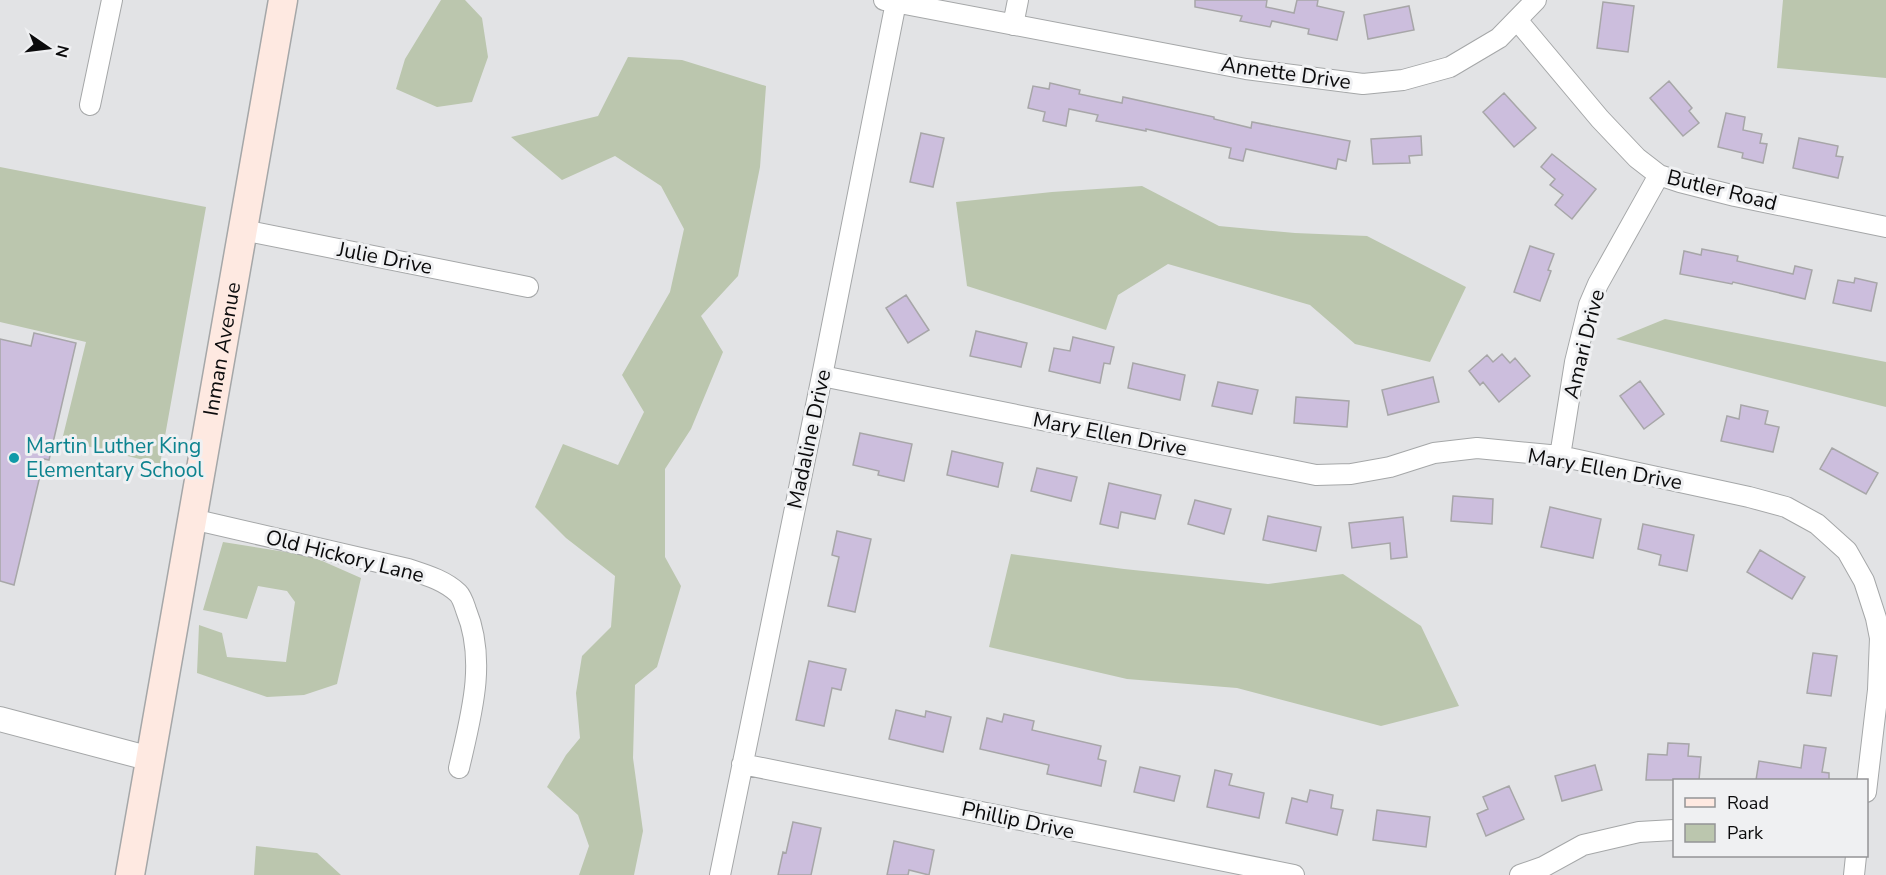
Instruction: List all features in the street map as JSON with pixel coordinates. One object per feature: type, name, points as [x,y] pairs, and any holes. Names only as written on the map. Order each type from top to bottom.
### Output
[{"type":"main road","name":"Inman Avenue","points":[[130,875],[283,0]]},
{"type":"street","points":[[90,105],[112,0]]},
{"type":"street","points":[[1013,26],[1018,0]]},
{"type":"street","name":"Annette Drive","points":[[890,1],[1246,69],[1363,84],[1403,80],[1450,67],[1499,38],[1536,0]]},
{"type":"street","name":"Madaline Drive","points":[[720,875],[822,376],[890,1]]},
{"type":"street","name":"Butler Road","points":[[1517,20],[1600,119],[1637,158],[1659,175],[1735,196],[1886,227]]},
{"type":"street","name":"Amari Drive","points":[[1560,456],[1575,362],[1589,305],[1598,284],[1659,175]]},
{"type":"street","name":"Julie Drive","points":[[243,230],[528,287]]},
{"type":"street","name":"Mary Ellen Drive","points":[[822,376],[1316,475],[1351,474],[1390,466],[1434,453],[1477,448],[1560,456],[1786,507],[1817,524],[1847,551],[1864,580],[1876,618],[1880,638],[1878,690],[1868,779]]},
{"type":"street","name":"Old Hickory Lane","points":[[192,519],[408,569],[440,580],[460,594],[473,627],[477,650],[476,676],[459,768]]},
{"type":"street","points":[[0,720],[151,759]]},
{"type":"street","name":"Phillip Drive","points":[[742,764],[1294,875]]},
{"type":"street","points":[[1520,875],[1543,867],[1583,845],[1639,832],[1673,830]]},
{"type":"green space","points":[[441,0],[465,0],[482,18],[488,57],[472,102],[437,107],[396,89],[405,59]]},
{"type":"green space","points":[[1783,0],[1886,0],[1886,78],[1777,68]]},
{"type":"green space","points":[[628,57],[682,60],[766,86],[760,167],[738,276],[701,316],[723,352],[691,429],[665,469],[665,557],[681,586],[657,667],[635,685],[633,758],[643,831],[634,875],[579,875],[589,846],[578,815],[547,787],[566,755],[580,738],[576,693],[582,656],[611,627],[615,576],[566,538],[535,507],[563,444],[618,465],[644,412],[622,375],[670,292],[684,229],[661,186],[615,156],[562,180],[511,137],[598,116]]},
{"type":"green space","points":[[0,167],[206,207],[160,464],[62,440],[86,342],[0,322]]},
{"type":"green space","points":[[1142,186],[1219,226],[1295,233],[1367,236],[1466,287],[1430,362],[1355,344],[1310,305],[1168,264],[1118,295],[1106,330],[967,286],[956,202]]},
{"type":"green space","points":[[1665,319],[1886,362],[1886,407],[1616,339]]},
{"type":"green space","points":[[223,542],[311,556],[361,578],[337,684],[304,695],[267,697],[197,673],[199,625],[222,633],[227,657],[286,662],[295,602],[287,591],[258,586],[247,619],[203,610]]},
{"type":"green space","points":[[1011,554],[1268,584],[1343,574],[1421,626],[1459,706],[1381,726],[1237,688],[1127,679],[989,647]]},
{"type":"green space","points":[[256,846],[317,853],[341,875],[254,875]]},
{"type":"building","points":[[1195,0],[1267,0],[1266,7],[1294,13],[1297,0],[1318,0],[1317,6],[1344,12],[1337,40],[1308,34],[1309,29],[1272,21],[1270,27],[1240,21],[1242,16],[1195,7]]},
{"type":"building","points":[[1603,2],[1634,6],[1628,52],[1597,48]]},
{"type":"building","points":[[1409,6],[1414,30],[1368,39],[1364,15]]},
{"type":"building","points":[[1669,81],[1692,108],[1689,111],[1699,123],[1683,136],[1650,98]]},
{"type":"building","points":[[1050,83],[1080,90],[1079,94],[1122,103],[1123,97],[1214,117],[1214,119],[1251,128],[1252,122],[1350,141],[1346,161],[1338,159],[1336,169],[1246,149],[1243,161],[1229,158],[1231,148],[1146,129],[1146,131],[1096,121],[1098,115],[1069,109],[1066,126],[1043,121],[1045,112],[1028,108],[1033,86],[1049,89]]},
{"type":"building","points":[[1504,93],[1536,128],[1514,147],[1483,112]]},
{"type":"building","points":[[1726,113],[1745,117],[1743,130],[1762,134],[1760,143],[1767,144],[1763,163],[1742,158],[1743,153],[1718,147]]},
{"type":"building","points":[[921,133],[944,138],[933,187],[910,182]]},
{"type":"building","points":[[1421,136],[1422,155],[1409,156],[1410,163],[1373,164],[1371,139]]},
{"type":"building","points":[[1799,138],[1838,146],[1836,156],[1843,157],[1838,178],[1793,168]]},
{"type":"building","points":[[1552,154],[1596,189],[1572,219],[1555,205],[1563,195],[1550,185],[1555,179],[1541,167]]},
{"type":"building","points":[[1530,246],[1554,254],[1548,270],[1551,271],[1540,301],[1514,292]]},
{"type":"building","points":[[1702,249],[1738,256],[1737,261],[1793,274],[1795,266],[1812,270],[1805,299],[1733,282],[1732,284],[1680,274],[1684,251],[1701,255]]},
{"type":"building","points":[[1855,278],[1877,283],[1871,311],[1833,303],[1838,280],[1854,283]]},
{"type":"building","points":[[906,295],[929,330],[908,343],[886,308]]},
{"type":"building","points":[[976,331],[1027,343],[1021,367],[970,356]]},
{"type":"building","name":"Martin Luther King Elementary School","points":[[34,333],[76,343],[49,460],[44,459],[14,585],[0,581],[0,339],[31,346]]},
{"type":"building","points":[[1073,337],[1114,347],[1110,364],[1104,363],[1100,383],[1049,371],[1054,348],[1070,351]]},
{"type":"building","points":[[1502,354],[1510,363],[1515,358],[1530,376],[1499,402],[1483,382],[1480,385],[1469,371],[1487,355],[1493,362]]},
{"type":"building","points":[[1133,363],[1185,375],[1180,400],[1128,388]]},
{"type":"building","points":[[1433,377],[1439,402],[1388,415],[1382,390]]},
{"type":"building","points":[[1640,381],[1664,414],[1644,429],[1620,396]]},
{"type":"building","points":[[1218,382],[1258,390],[1252,414],[1212,406]]},
{"type":"building","points":[[1296,397],[1349,401],[1347,427],[1294,423]]},
{"type":"building","points":[[1741,405],[1768,411],[1765,424],[1779,427],[1773,452],[1721,441],[1727,416],[1739,419]]},
{"type":"building","points":[[860,433],[912,444],[904,481],[878,475],[879,471],[853,465]]},
{"type":"building","points":[[1832,448],[1878,473],[1866,494],[1820,469]]},
{"type":"building","points":[[952,451],[1003,463],[998,487],[947,475]]},
{"type":"building","points":[[1037,468],[1077,477],[1071,501],[1031,491]]},
{"type":"building","points":[[1109,483],[1161,495],[1155,519],[1121,512],[1118,528],[1100,524]]},
{"type":"building","points":[[1453,496],[1493,499],[1492,524],[1451,521]]},
{"type":"building","points":[[1195,500],[1231,509],[1224,534],[1188,524]]},
{"type":"building","points":[[1550,507],[1601,519],[1593,558],[1541,547]]},
{"type":"building","points":[[1268,516],[1321,527],[1316,551],[1263,540]]},
{"type":"building","points":[[1403,517],[1407,557],[1391,559],[1390,543],[1352,548],[1349,523]]},
{"type":"building","points":[[1643,524],[1694,535],[1687,571],[1659,565],[1661,555],[1638,549]]},
{"type":"building","points":[[837,531],[871,539],[855,612],[828,606],[839,557],[832,555]]},
{"type":"building","points":[[1760,550],[1805,577],[1792,599],[1747,572]]},
{"type":"building","points":[[1813,653],[1837,656],[1831,696],[1807,693]]},
{"type":"building","points":[[809,661],[846,669],[841,690],[832,688],[824,726],[796,720]]},
{"type":"building","points":[[896,710],[925,717],[926,711],[951,717],[943,752],[889,739]]},
{"type":"building","points":[[1004,714],[1034,721],[1032,730],[1101,746],[1098,759],[1106,761],[1101,786],[1047,774],[1049,765],[980,749],[987,718],[1002,722]]},
{"type":"building","points":[[1668,743],[1689,744],[1688,756],[1701,757],[1699,779],[1646,780],[1648,754],[1667,755]]},
{"type":"building","points":[[1804,745],[1826,748],[1822,772],[1829,773],[1829,779],[1756,779],[1759,761],[1801,768]]},
{"type":"building","points":[[1595,765],[1602,790],[1562,801],[1555,776]]},
{"type":"building","points":[[1140,767],[1180,776],[1174,801],[1134,792]]},
{"type":"building","points":[[1215,770],[1232,774],[1229,785],[1264,793],[1259,818],[1207,807]]},
{"type":"building","points":[[1509,786],[1524,819],[1486,836],[1477,814],[1488,809],[1483,797]]},
{"type":"building","points":[[1310,790],[1333,795],[1331,808],[1343,810],[1337,835],[1286,823],[1292,798],[1307,802]]},
{"type":"building","points":[[1377,810],[1430,817],[1426,847],[1373,840]]},
{"type":"building","points":[[793,822],[821,828],[811,875],[778,875]]},
{"type":"building","points":[[894,841],[934,850],[929,875],[909,870],[908,875],[887,875]]},
{"type":"place","name":"Martin Luther King Elementary School","points":[[14,458]]}]
